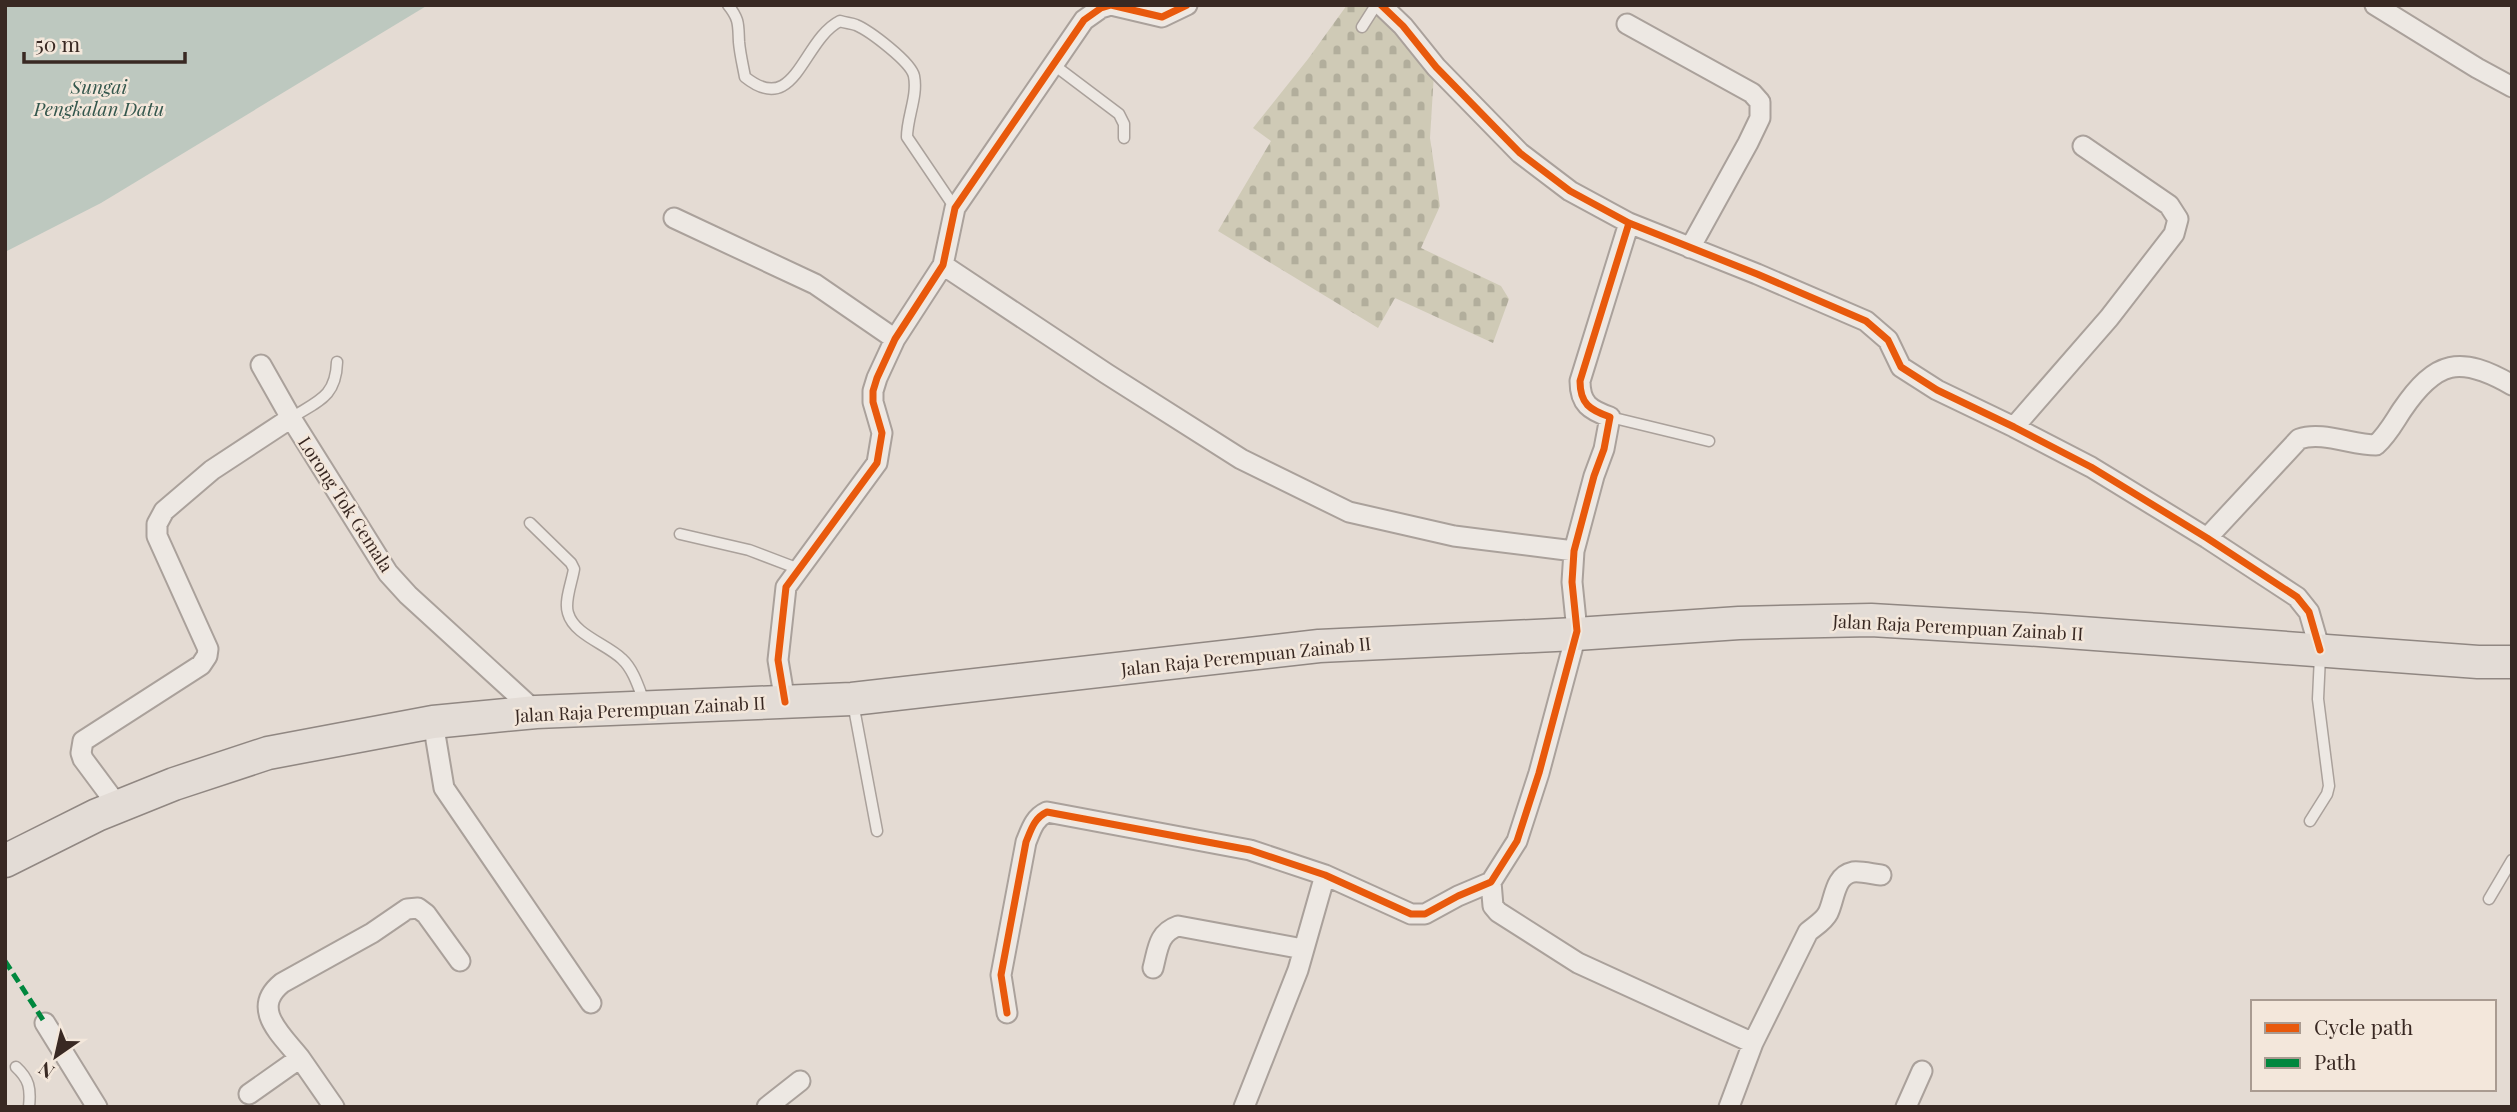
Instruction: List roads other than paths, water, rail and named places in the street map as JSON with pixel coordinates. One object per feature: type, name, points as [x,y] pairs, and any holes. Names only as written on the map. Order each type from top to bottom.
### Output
[{"type":"main road","name":"Jalan Raja Perempuan Zainab II","points":[[5,861],[118,806],[268,753],[433,722],[536,712],[852,699],[1320,646],[1740,623],[1871,620],[2040,629],[2478,662],[2512,662]]},
{"type":"street","points":[[785,702],[778,660],[786,587],[877,463],[882,433],[874,411],[873,391],[895,339],[943,265],[955,208],[1084,20],[1101,8],[1121,7],[1162,17],[1187,5]]},
{"type":"street","points":[[1381,5],[1403,26],[1436,67],[1520,153],[1570,191],[1629,223],[1866,321],[1888,340],[1901,367],[1937,390],[2014,426],[2091,467],[2297,597],[2309,612],[2320,650]]},
{"type":"street","points":[[2375,5],[2477,68],[2512,86]]},
{"type":"street","points":[[1627,23],[1752,93],[1760,102],[1760,118],[1690,248]]},
{"type":"street","points":[[2014,426],[2109,317],[2174,234],[2178,219],[2169,205],[2082,146]]},
{"type":"street","points":[[674,218],[815,284],[895,339]]},
{"type":"street","points":[[1006,1013],[1001,975],[1026,842],[1034,823],[1040,815],[1047,812],[1250,850],[1325,875],[1411,914],[1425,914],[1491,882],[1517,841],[1539,773],[1576,634],[1572,582],[1574,551],[1594,475],[1604,449],[1610,417],[1598,413],[1583,400],[1580,381],[1629,223]]},
{"type":"street","points":[[943,265],[1241,459],[1349,512],[1454,536],[1574,551]]},
{"type":"street","name":"Lorong Tok Gemala","points":[[261,365],[287,413],[388,573],[536,712]]},
{"type":"street","points":[[2207,538],[2299,439],[2308,436],[2376,445],[2391,429],[2420,384],[2436,372],[2454,367],[2483,369],[2512,385]]},
{"type":"street","points":[[118,806],[83,759],[83,741],[201,665],[208,649],[157,536],[157,524],[164,512],[212,470],[287,413]]},
{"type":"street","points":[[433,722],[444,788],[591,1003]]},
{"type":"street","points":[[1730,1107],[1753,1043],[1808,932],[1824,919],[1829,911],[1838,883],[1844,876],[1854,872],[1881,875]]},
{"type":"street","points":[[1244,1107],[1258,1065],[1282,1013],[1325,875]]},
{"type":"street","points":[[1491,882],[1493,906],[1498,912],[1578,963],[1753,1043]]},
{"type":"street","points":[[334,1107],[269,1016],[266,1005],[271,992],[282,983],[372,933],[407,909],[418,908],[426,914],[460,961]]},
{"type":"street","points":[[1153,968],[1160,939],[1168,930],[1178,926],[1303,949]]},
{"type":"street","points":[[45,1023],[97,1107]]},
{"type":"street","points":[[249,1094],[300,1058]]},
{"type":"street","points":[[1906,1107],[1922,1071]]},
{"type":"street","points":[[767,1107],[800,1081]]},
{"type":"lane","points":[[728,5],[740,26],[739,41],[746,77],[757,86],[773,91],[784,87],[827,27],[839,21],[857,26],[906,61],[914,74],[914,95],[907,137],[955,208]]},
{"type":"lane","points":[[1362,26],[1376,5]]},
{"type":"lane","points":[[1054,65],[1119,114],[1124,124],[1124,138]]},
{"type":"lane","points":[[287,413],[324,397],[337,381],[337,362]]},
{"type":"lane","points":[[1610,417],[1709,442]]},
{"type":"lane","points":[[530,523],[574,569],[566,609],[569,617],[577,627],[624,660],[647,707]]},
{"type":"lane","points":[[680,534],[749,550],[799,569]]},
{"type":"lane","points":[[2310,821],[2329,786],[2319,699],[2320,650]]},
{"type":"lane","points":[[852,699],[877,831]]},
{"type":"lane","points":[[2489,899],[2512,860]]},
{"type":"lane","points":[[16,1067],[27,1078],[31,1092],[29,1107]]},
{"type":"water","name":"Sungai Pengkalan Datu","points":[[5,5],[428,5],[101,203],[5,252]]}]
